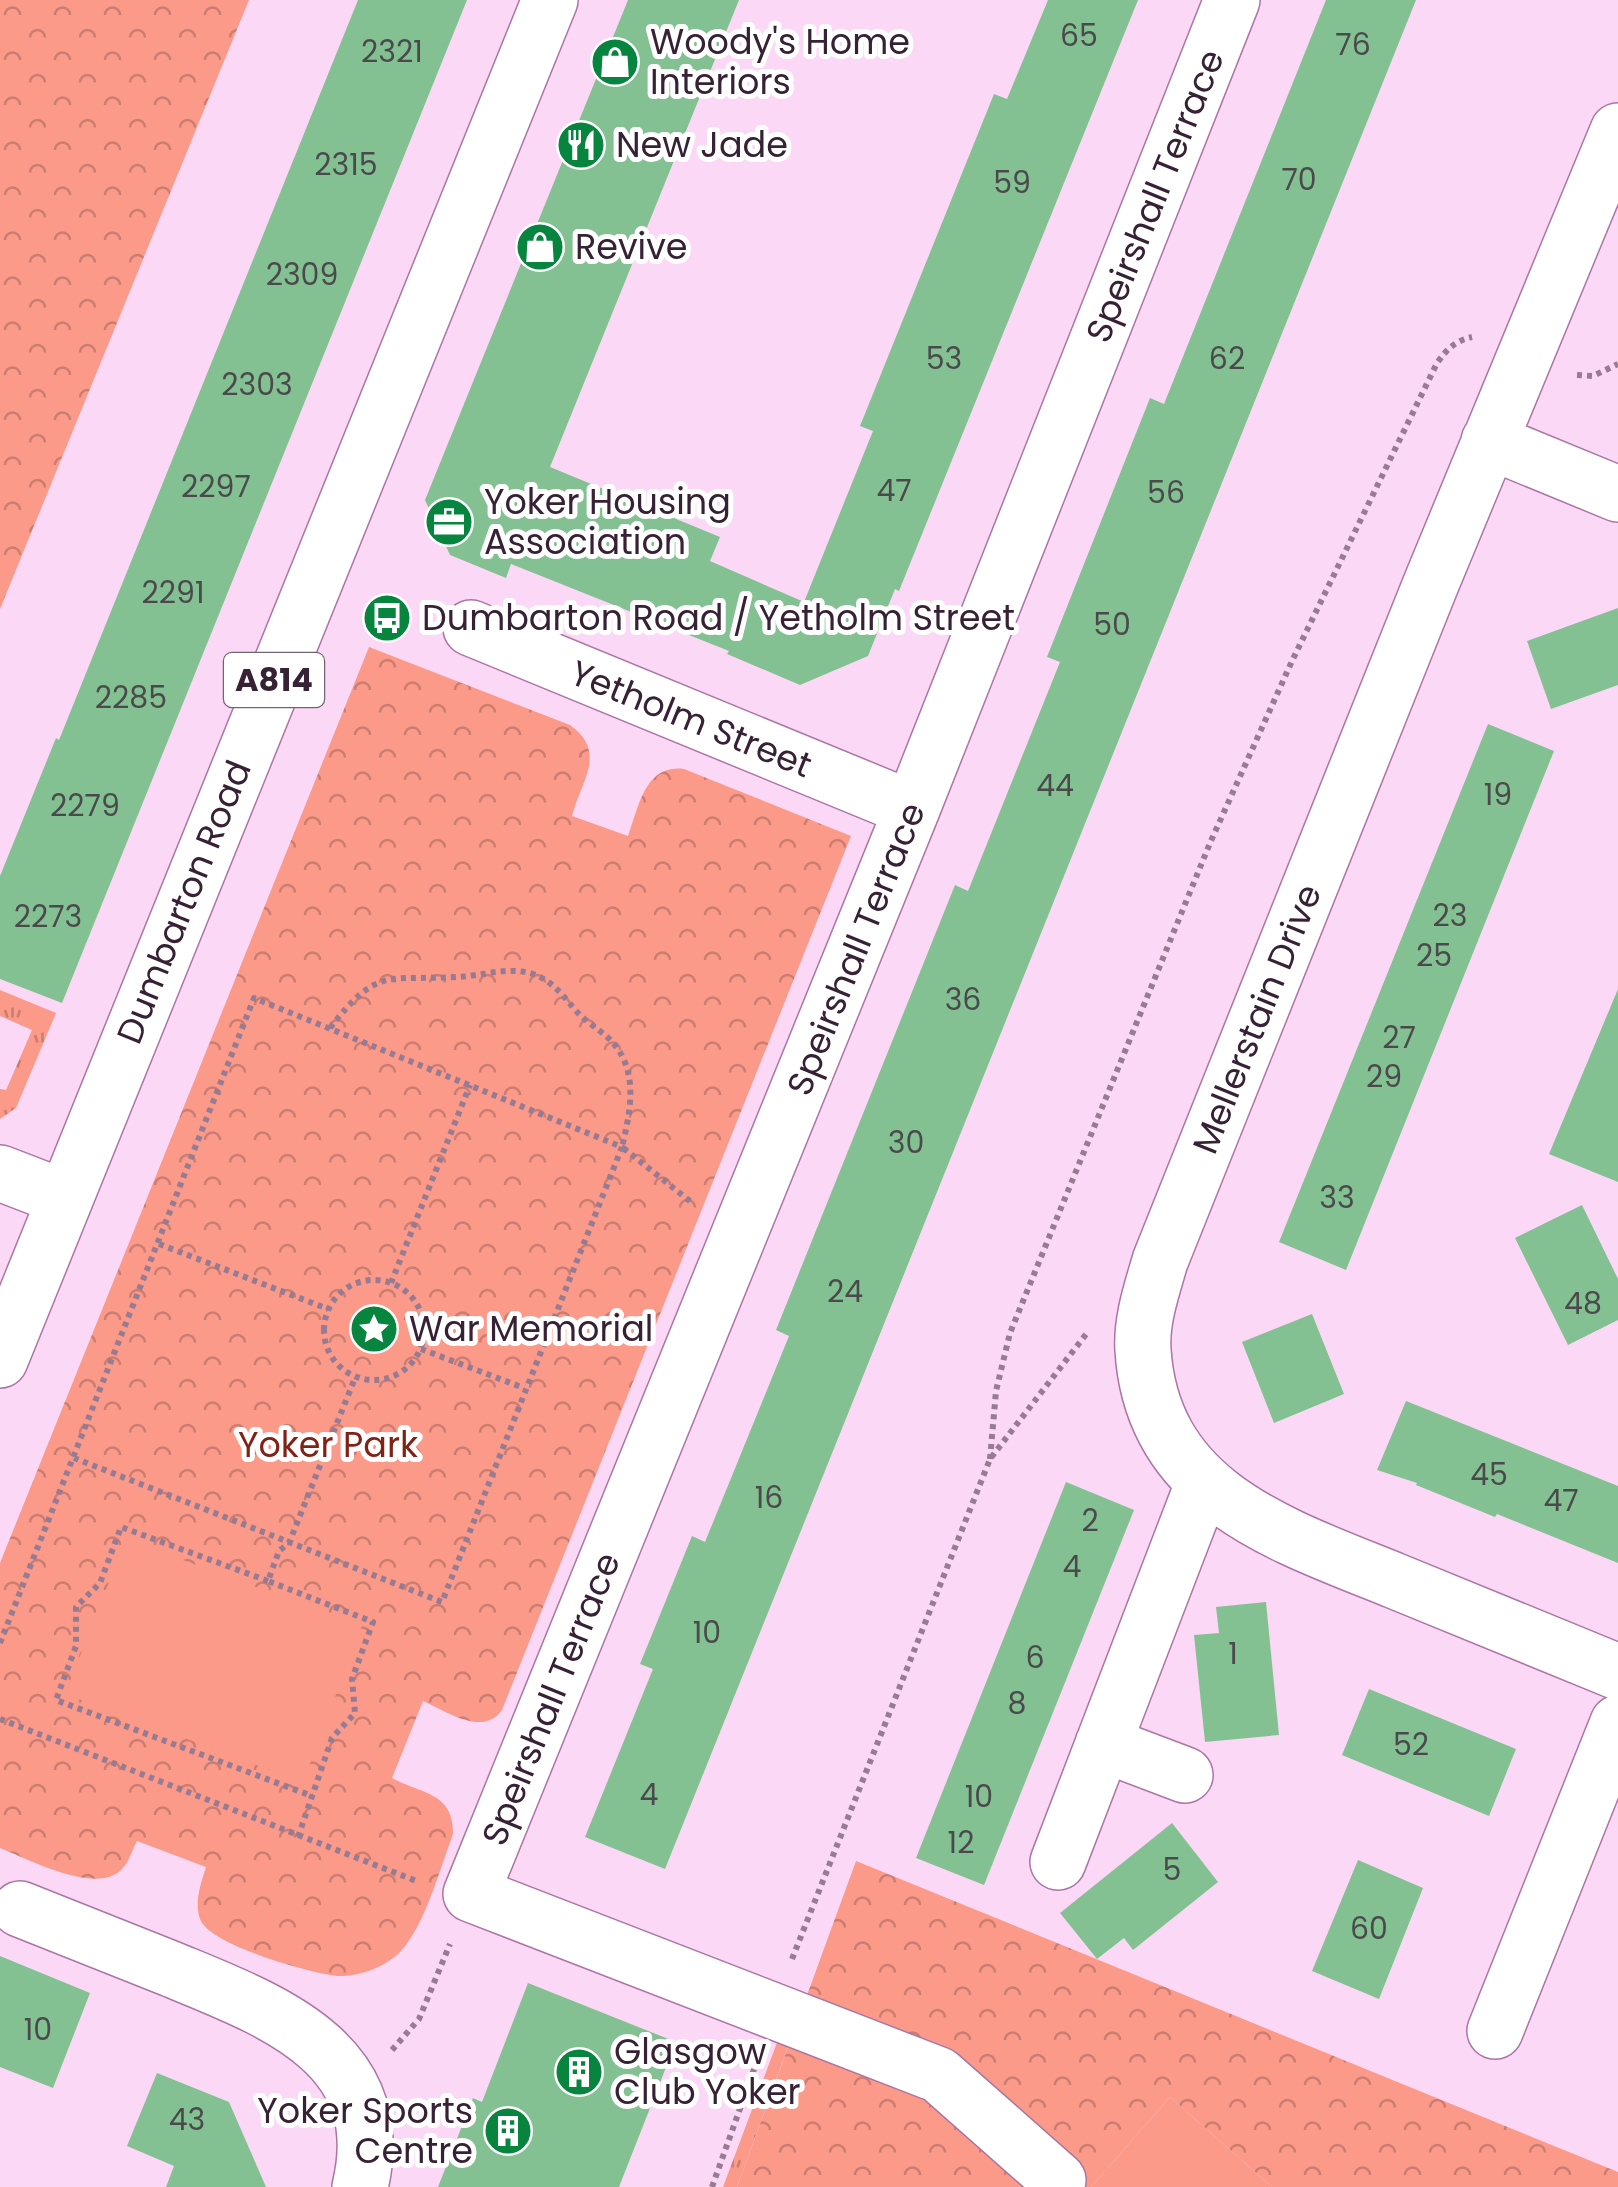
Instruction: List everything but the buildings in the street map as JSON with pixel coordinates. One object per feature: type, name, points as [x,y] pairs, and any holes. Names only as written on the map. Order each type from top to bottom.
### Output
[{"type":"street","name":"Dumbarton Road","points":[[0,1360],[550,0]]},
{"type":"street","name":"Speirshall Terrace","points":[[471,1894],[912,810],[1232,0]]},
{"type":"street","name":"Mellerstain Drive","points":[[1618,131],[1489,441],[1160,1260],[1147,1304],[1143,1347],[1149,1390],[1160,1425],[1203,1484],[1228,1503],[1284,1534],[1618,1672]]},
{"type":"street","points":[[1489,441],[1618,494]]},
{"type":"street","name":"Yetholm Street","points":[[470,628],[912,810]]},
{"type":"street","points":[[0,1173],[64,1198]]},
{"type":"street","points":[[1058,1862],[1203,1484]]},
{"type":"street","points":[[1495,2030],[1618,1723]]},
{"type":"street","points":[[1102,1744],[1185,1776]]},
{"type":"street","points":[[471,1894],[938,2075],[1058,2180]]},
{"type":"street","points":[[20,1909],[246,2000],[293,2024],[329,2054],[352,2088],[364,2123],[366,2164],[360,2187]]},
{"type":"path","points":[[712,2187],[810,1909],[990,1459],[1000,1369],[1010,1334],[1210,842],[1437,363],[1448,348],[1473,336],[1577,375],[1593,376],[1618,364]]},
{"type":"path","points":[[74,1458],[442,1602],[622,1148],[631,1088],[626,1063],[613,1042],[590,1026],[556,986],[532,974],[514,971],[456,978],[390,979],[361,991],[330,1028]]},
{"type":"path","points":[[0,1643],[254,998],[622,1148],[696,1206],[744,1226]]},
{"type":"path","points":[[392,1283],[470,1085]]},
{"type":"path","points":[[159,1244],[328,1309]]},
{"type":"path","points":[[370,1279],[392,1283],[408,1293],[422,1312],[426,1330],[422,1348],[408,1367],[391,1378],[355,1378],[338,1364],[328,1348],[324,1330],[328,1309],[350,1283],[370,1279]]},
{"type":"path","points":[[990,1459],[1097,1321]]},
{"type":"path","points":[[422,1348],[524,1388]]},
{"type":"path","points":[[268,1581],[278,1551],[289,1543],[355,1378]]},
{"type":"path","points":[[298,1837],[332,1738],[355,1713],[352,1678],[373,1622],[121,1528],[100,1582],[76,1608],[76,1646],[56,1700],[312,1796]]},
{"type":"path","points":[[0,1720],[424,1884],[471,1894],[419,2019],[375,2069],[352,2088]]},
{"type":"green space","points":[[0,0],[249,0],[0,609]]},
{"type":"green space","name":"Yoker Park","points":[[369,647],[570,725],[581,735],[590,756],[572,816],[628,836],[640,800],[652,780],[671,769],[684,769],[851,836],[502,1710],[485,1722],[475,1722],[423,1701],[392,1778],[434,1796],[452,1820],[453,1834],[424,1912],[409,1941],[394,1957],[363,1973],[337,1976],[262,1956],[207,1929],[198,1906],[206,1867],[137,1841],[122,1869],[96,1879],[62,1873],[0,1848],[0,1563]]},
{"type":"green space","points":[[0,990],[56,1013],[16,1108],[0,1119],[0,1089],[6,1090],[32,1030],[0,1016]]},
{"type":"green space","points":[[126,1539],[362,1626],[303,1782],[65,1694]]},
{"type":"green space","points":[[856,1861],[1618,2172],[1618,2187],[1272,2187],[1170,2097],[1091,2187],[737,2187]]},
{"type":"green space","points":[[778,2040],[789,2044],[737,2187],[723,2187]]},
{"type":"green space","points":[[1170,2097],[1272,2187],[1091,2187]]},
{"type":"place","name":"Woody's Home Interiors","points":[[615,62]]},
{"type":"place","name":"New Jade","points":[[581,145]]},
{"type":"place","name":"Revive","points":[[540,247]]},
{"type":"place","name":"Yoker Housing Association","points":[[449,522]]},
{"type":"place","name":"Dumbarton Road / Yetholm Street","points":[[387,618]]},
{"type":"place","name":"War Memorial","points":[[374,1329]]},
{"type":"place","name":"Glasgow Club Yoker","points":[[579,2072]]},
{"type":"place","name":"Yoker Sports Centre","points":[[508,2131]]}]
